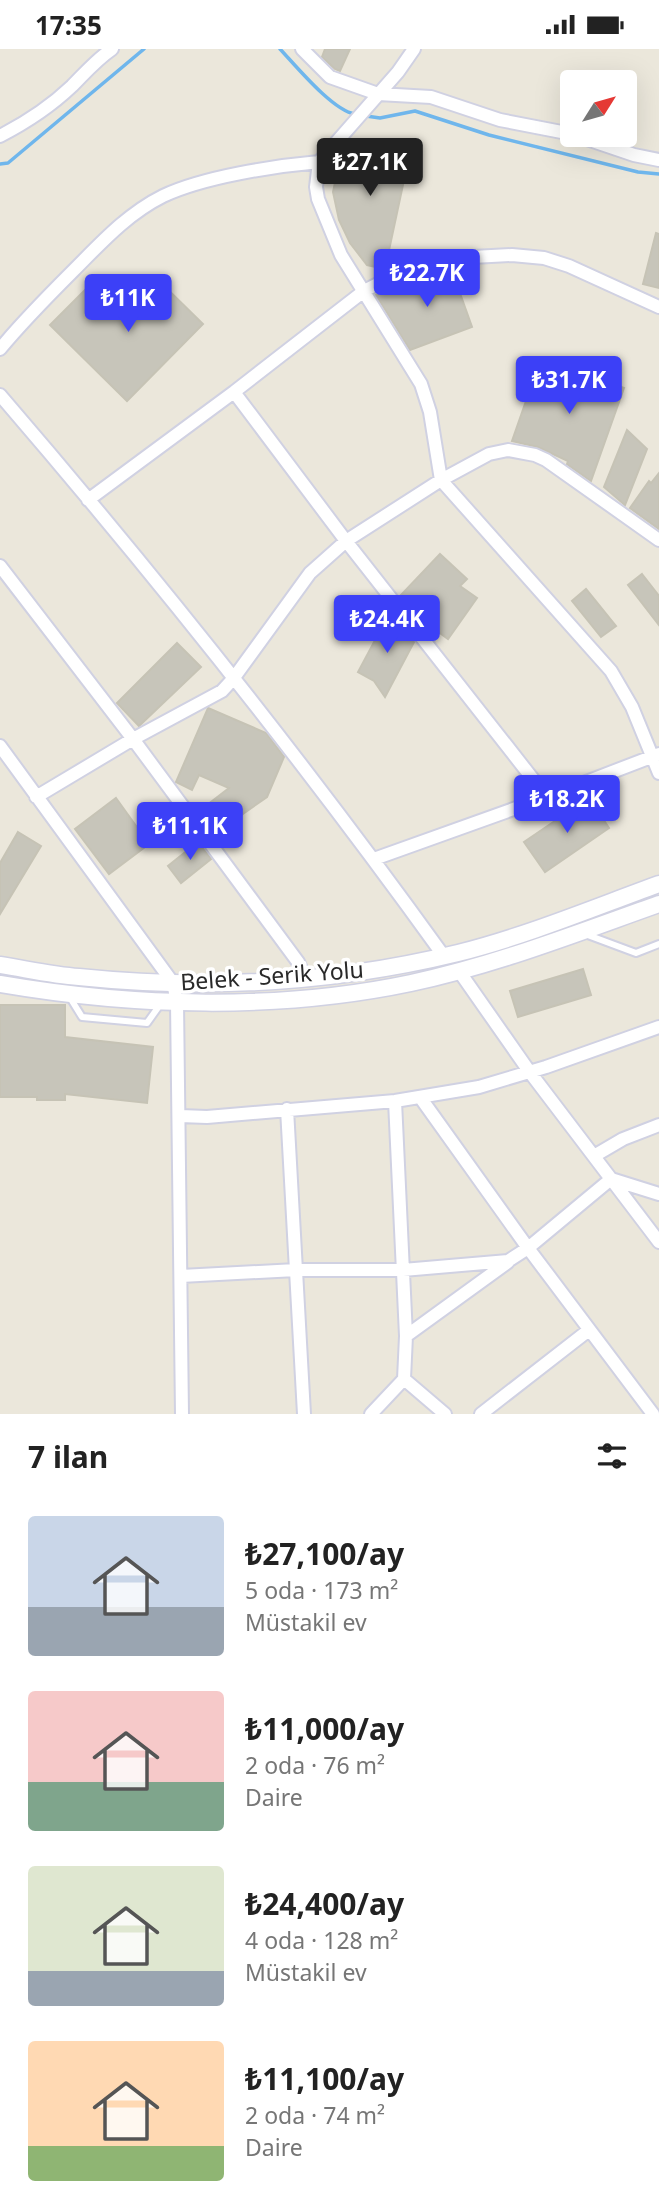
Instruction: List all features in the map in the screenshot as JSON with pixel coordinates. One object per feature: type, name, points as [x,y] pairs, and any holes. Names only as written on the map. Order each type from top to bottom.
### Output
[{"type":"main road","name":"Belek - Serik Yolu","points":[[0,965],[76,977],[173,983],[335,976],[443,955],[506,939],[659,884]]},
{"type":"main road","name":"Belek - Serik Yolu","points":[[0,985],[68,994],[169,1002],[239,1002],[329,995],[410,983],[459,971],[659,904]]},
{"type":"street","points":[[0,136],[39,115],[99,57],[112,49]]},
{"type":"street","points":[[302,49],[330,77],[378,94],[431,97],[500,120],[560,132]]},
{"type":"street","points":[[414,49],[398,72],[319,162],[316,175],[318,199],[341,255],[421,384],[430,412],[441,480],[606,664],[656,755],[659,773]]},
{"type":"street","points":[[611,147],[659,160]]},
{"type":"street","points":[[0,349],[96,247],[146,205],[204,182],[286,165],[319,162]]},
{"type":"street","points":[[88,500],[364,291],[402,272],[436,261],[512,255],[556,262],[659,307]]},
{"type":"street","points":[[234,392],[346,541],[547,797]]},
{"type":"street","points":[[0,395],[233,679],[374,859],[443,955]]},
{"type":"street","points":[[36,797],[133,739],[222,691],[310,573],[346,541],[441,480],[489,454],[509,450],[546,460],[659,540]]},
{"type":"street","points":[[0,566],[298,961],[305,978]]},
{"type":"street","points":[[0,746],[173,983],[169,1002],[180,1116],[182,1414]]},
{"type":"street","points":[[374,859],[656,755]]},
{"type":"street","points":[[459,971],[530,1071],[659,1242]]},
{"type":"street","points":[[180,1116],[207,1117],[395,1101],[479,1087],[659,1027]]},
{"type":"street","points":[[419,1097],[589,1331],[653,1414]]},
{"type":"street","points":[[371,1414],[404,1379],[406,1336],[395,1101]]},
{"type":"street","points":[[287,1109],[304,1414]]},
{"type":"street","points":[[594,1156],[623,1139],[659,1125]]},
{"type":"street","points":[[406,1336],[528,1248],[611,1179]]},
{"type":"street","points":[[611,1179],[659,1194]]},
{"type":"street","points":[[181,1276],[402,1270],[508,1261]]},
{"type":"street","points":[[481,1414],[589,1331]]},
{"type":"street","points":[[404,1379],[445,1414]]},
{"type":"lane","points":[[580,932],[636,953],[659,944]]},
{"type":"building","points":[[325,49],[350,49],[340,71],[322,57]]},
{"type":"building","points":[[356,140],[410,152],[385,269],[367,265],[350,243],[339,220],[333,192],[339,164]]},
{"type":"building","points":[[656,233],[659,234],[659,288],[643,284]]},
{"type":"building","points":[[451,268],[472,327],[410,350],[376,295]]},
{"type":"building","points":[[154,276],[203,324],[127,401],[50,325],[89,286],[116,313]]},
{"type":"building","points":[[539,364],[565,369],[624,388],[591,481],[567,464],[568,461],[538,447],[512,441]]},
{"type":"building","points":[[627,430],[647,449],[625,505],[604,487]]},
{"type":"building","points":[[659,473],[659,529],[630,508],[649,481],[651,483]]},
{"type":"building","points":[[440,554],[467,579],[460,586],[477,598],[448,639],[425,622],[423,625],[400,596]]},
{"type":"building","points":[[642,574],[659,596],[659,625],[628,585]]},
{"type":"building","points":[[586,589],[616,626],[601,637],[572,601]]},
{"type":"building","points":[[388,616],[398,622],[414,642],[385,697],[374,681],[358,672]]},
{"type":"building","points":[[177,643],[201,667],[139,726],[117,703]]},
{"type":"building","points":[[208,708],[266,733],[284,757],[267,797],[214,834],[198,812],[229,788],[199,775],[192,790],[176,782]]},
{"type":"building","points":[[116,798],[149,844],[109,874],[75,829]]},
{"type":"building","points":[[589,798],[609,828],[545,872],[524,842]]},
{"type":"building","points":[[18,832],[41,846],[0,914],[0,863]]},
{"type":"building","points":[[198,842],[211,859],[181,883],[168,866]]},
{"type":"building","points":[[583,969],[591,995],[518,1017],[510,991]]},
{"type":"building","points":[[0,1005],[65,1005],[65,1037],[153,1047],[147,1103],[65,1094],[65,1100],[0,1097]]},
{"type":"waterway","points":[[0,164],[8,163],[144,49]]},
{"type":"waterway","points":[[280,49],[326,97],[355,114]]},
{"type":"waterway","points":[[366,116],[380,118],[415,111],[489,135],[638,172],[659,174]]}]
